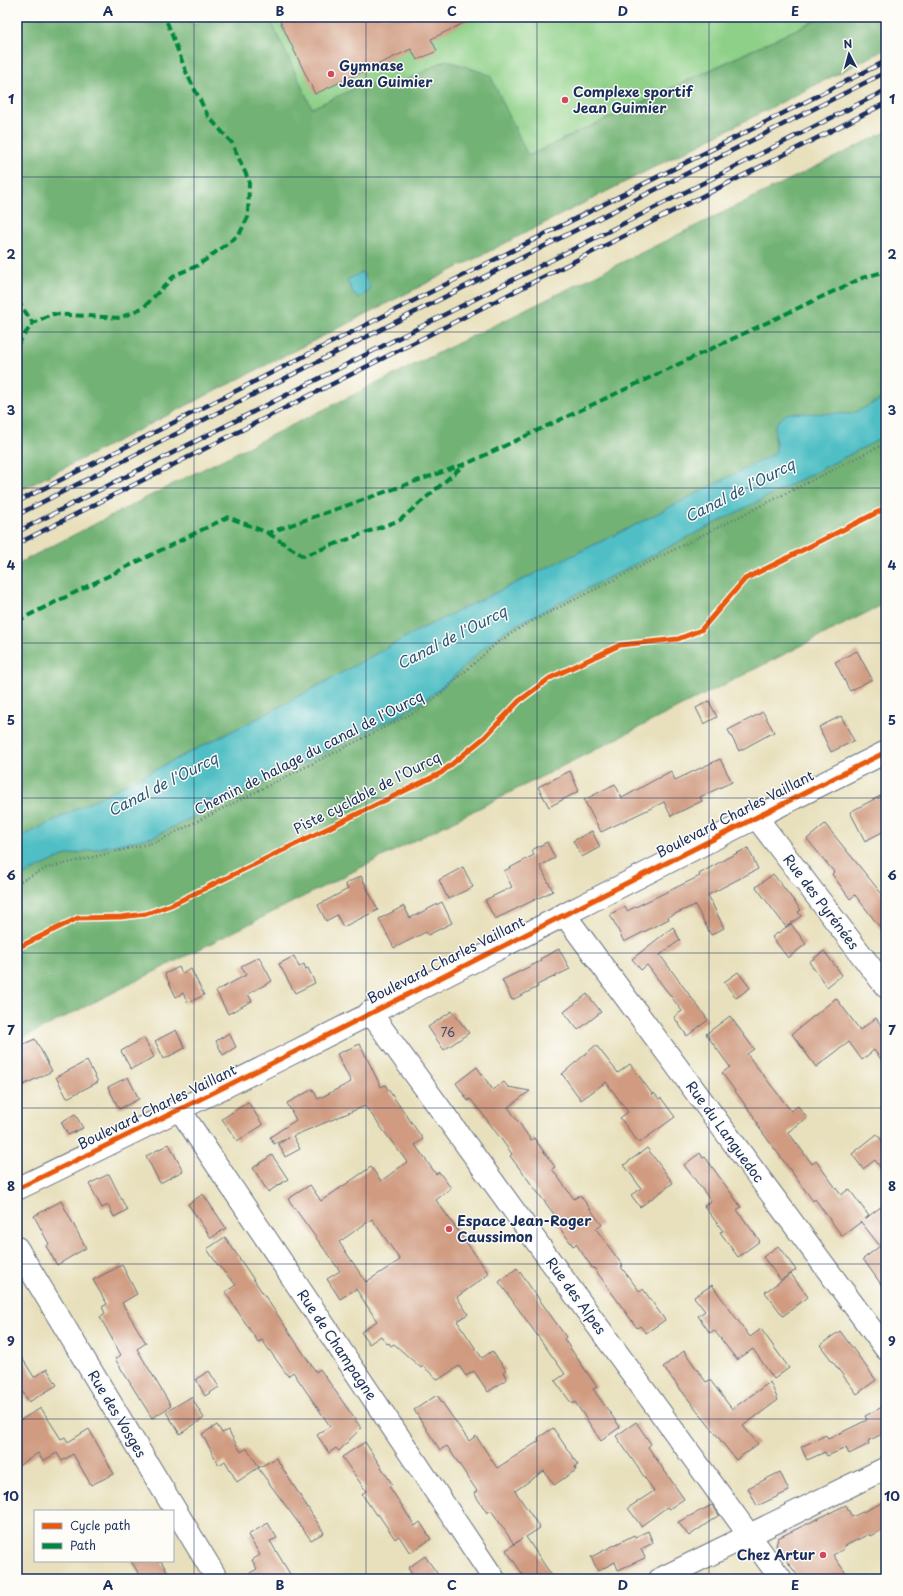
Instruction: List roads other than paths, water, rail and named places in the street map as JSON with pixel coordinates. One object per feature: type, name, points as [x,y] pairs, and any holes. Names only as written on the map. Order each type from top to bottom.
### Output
[{"type":"street","name":"Boulevard Charles Vaillant","points":[[17,1189],[180,1110],[370,1012],[886,752]]},
{"type":"street","name":"Rue des Pyrénées","points":[[756,817],[886,987]]},
{"type":"street","name":"Rue du Languedoc","points":[[564,914],[886,1349]]},
{"type":"street","name":"Rue des Alpes","points":[[370,1012],[781,1579]]},
{"type":"street","name":"Rue de Champagne","points":[[180,1110],[494,1579]]},
{"type":"street","name":"Rue des Vosges","points":[[17,1248],[217,1579]]},
{"type":"street","points":[[660,1579],[886,1468]]},
{"type":"water","points":[[362,272],[370,290],[360,298],[354,295],[347,280]]},
{"type":"water","name":"Canal de l'Ourcq","points":[[886,397],[886,436],[510,628],[485,647],[441,688],[398,716],[153,837],[63,856],[17,878],[17,839],[274,710],[417,631],[637,524],[774,454],[776,451],[775,426],[778,421],[788,413],[852,414]]},
{"type":"railway","points":[[17,502],[886,61]]},
{"type":"railway","points":[[17,515],[886,72]]},
{"type":"railway","points":[[17,532],[886,90]]},
{"type":"railway","points":[[17,544],[886,103]]},
{"type":"place","name":"Gymnase Jean Guimier","points":[[331,74]]},
{"type":"place","name":"Complexe sportif Jean Guimier","points":[[565,100]]},
{"type":"place","name":"Espace Jean-Roger Caussimon","points":[[449,1229]]},
{"type":"place","name":"Chez Artur","points":[[823,1555]]}]
